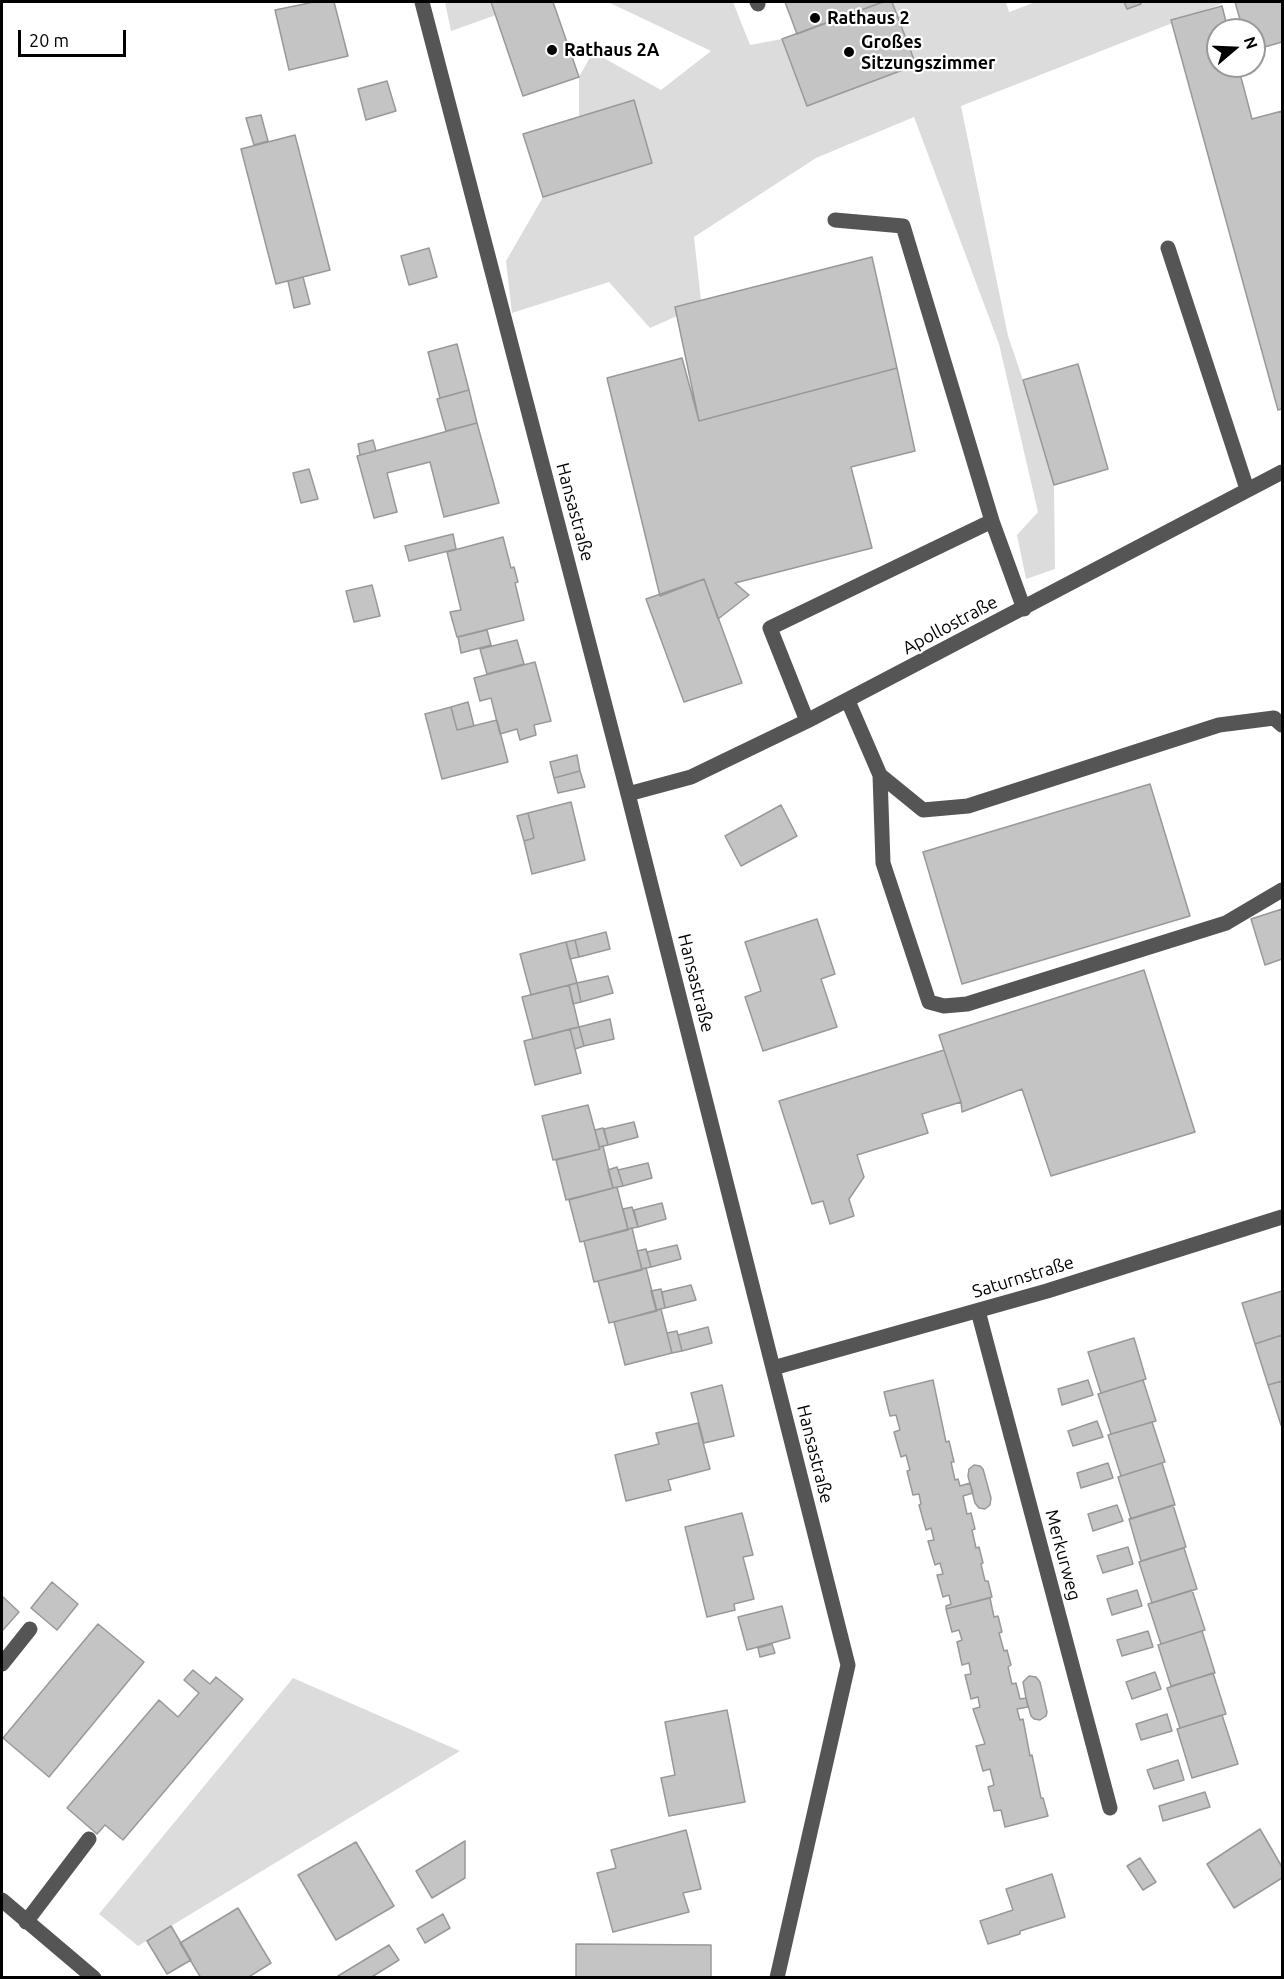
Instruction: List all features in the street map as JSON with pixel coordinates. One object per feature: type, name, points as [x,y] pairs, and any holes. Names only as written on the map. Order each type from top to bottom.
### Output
[{"type":"street","name":"Hansastraße","points":[[422,2],[628,794],[848,1665],[777,1977]]},
{"type":"street","points":[[835,220],[903,226],[992,521],[1024,609]]},
{"type":"street","points":[[1168,248],[1247,489]]},
{"type":"street","name":"Apollostraße","points":[[628,794],[691,777],[848,701],[1282,472]]},
{"type":"street","points":[[807,721],[770,628],[992,521]]},
{"type":"street","points":[[848,701],[880,775],[883,862],[929,1002],[944,1006],[968,1004],[1226,923],[1282,890]]},
{"type":"street","points":[[880,775],[923,810],[968,806],[1219,725],[1274,718],[1282,726]]},
{"type":"street","name":"Saturnstraße","points":[[773,1368],[978,1311],[1282,1217]]},
{"type":"street","name":"Merkurweg","points":[[978,1311],[1110,1808]]},
{"type":"street","points":[[2,1664],[30,1629]]},
{"type":"street","points":[[26,1922],[89,1839]]},
{"type":"street","points":[[2,1900],[94,1977]]},
{"type":"shaded area","points":[[445,2],[491,2],[496,15],[451,31]]},
{"type":"shaded area","points":[[608,2],[733,2],[750,45],[782,39],[807,105],[916,65],[892,2],[1006,2],[1009,12],[1036,2],[1226,2],[961,106],[1008,336],[1054,485],[1055,569],[1026,579],[1017,535],[1038,512],[999,344],[914,117],[816,158],[694,237],[701,301],[675,307],[677,316],[650,328],[609,282],[512,313],[506,261],[543,197],[652,163],[633,101],[579,117],[579,77],[593,52],[661,90],[711,51]]},
{"type":"shaded area","points":[[293,1678],[460,1751],[138,1946],[99,1914]]},
{"type":"building","points":[[314,2],[334,2],[348,56],[289,70],[275,10]]},
{"type":"building","points":[[491,2],[553,2],[579,77],[523,96]]},
{"type":"building","name":"Rathaus 2","points":[[785,2],[879,2],[880,3],[797,34]]},
{"type":"building","name":"Großes Sitzungszimmer","points":[[883,2],[892,2],[916,65],[807,106],[782,39]]},
{"type":"building","points":[[1124,2],[1140,2],[1141,4],[1127,9]]},
{"type":"building","points":[[1235,2],[1282,2],[1282,42],[1266,47],[1266,18],[1240,18]]},
{"type":"building","points":[[1222,6],[1225,18],[1206,18],[1206,78],[1241,78],[1252,119],[1282,111],[1282,409],[1278,410],[1171,20]]},
{"type":"building","points":[[387,81],[396,111],[366,120],[358,89]]},
{"type":"building","points":[[634,100],[652,163],[543,197],[523,134]]},
{"type":"building","points":[[261,115],[268,141],[254,145],[246,118]]},
{"type":"building","points":[[295,135],[330,270],[276,284],[241,149]]},
{"type":"building","points":[[429,248],[437,277],[409,285],[401,256]]},
{"type":"building","points":[[872,257],[897,368],[699,421],[675,307]]},
{"type":"building","points":[[303,277],[310,304],[294,308],[288,281]]},
{"type":"building","points":[[457,344],[469,390],[440,398],[428,352]]},
{"type":"building","points":[[682,358],[699,421],[897,368],[915,451],[851,467],[872,548],[735,583],[749,595],[718,619],[704,579],[660,596],[607,378]]},
{"type":"building","points":[[1078,364],[1108,469],[1054,485],[1023,380]]},
{"type":"building","points":[[469,390],[477,423],[446,431],[437,399]]},
{"type":"building","points":[[477,423],[499,503],[444,517],[430,462],[387,473],[397,512],[374,518],[357,456]]},
{"type":"building","points":[[373,440],[376,451],[360,455],[358,444]]},
{"type":"building","points":[[309,469],[318,499],[301,503],[293,473]]},
{"type":"building","points":[[453,534],[456,549],[409,561],[405,546]]},
{"type":"building","points":[[503,537],[511,568],[514,567],[518,582],[515,583],[524,620],[457,637],[450,612],[461,610],[447,552]]},
{"type":"building","points":[[704,579],[742,683],[684,702],[646,599]]},
{"type":"building","points":[[372,585],[380,616],[354,622],[346,591]]},
{"type":"building","points":[[487,630],[491,645],[461,653],[458,637]]},
{"type":"building","points":[[517,640],[524,664],[487,674],[480,649]]},
{"type":"building","points":[[535,662],[551,721],[534,725],[536,735],[520,740],[517,729],[500,734],[491,698],[480,701],[474,678]]},
{"type":"building","points":[[468,702],[474,726],[457,730],[451,707]]},
{"type":"building","points":[[451,707],[457,730],[497,720],[508,762],[442,779],[425,714]]},
{"type":"building","points":[[577,755],[580,771],[554,778],[550,762]]},
{"type":"building","points":[[580,771],[585,787],[558,793],[554,778]]},
{"type":"building","points":[[1150,784],[1190,916],[962,984],[923,852]]},
{"type":"building","points":[[571,802],[585,860],[532,874],[524,841],[534,838],[528,813]]},
{"type":"building","points":[[781,805],[797,836],[741,866],[725,836]]},
{"type":"building","points":[[528,813],[534,838],[524,841],[517,816]]},
{"type":"building","points":[[1282,909],[1282,959],[1265,965],[1251,919]]},
{"type":"building","points":[[817,919],[835,974],[821,979],[837,1027],[763,1051],[745,997],[761,991],[745,942]]},
{"type":"building","points":[[606,932],[610,949],[579,957],[575,940]]},
{"type":"building","points":[[575,940],[579,957],[570,959],[566,942]]},
{"type":"building","points":[[566,942],[577,983],[531,995],[520,954]]},
{"type":"building","points":[[1144,970],[1195,1132],[1051,1176],[1022,1089],[962,1112],[961,1102],[939,1035]]},
{"type":"building","points":[[608,976],[613,993],[581,1002],[577,983]]},
{"type":"building","points":[[577,983],[581,1002],[573,1004],[569,985]]},
{"type":"building","points":[[569,985],[579,1027],[533,1039],[522,997]]},
{"type":"building","points":[[610,1019],[614,1039],[584,1046],[579,1027]]},
{"type":"building","points":[[579,1027],[584,1046],[575,1049],[570,1029]]},
{"type":"building","points":[[570,1029],[581,1073],[535,1085],[524,1041]]},
{"type":"building","points":[[944,1050],[961,1102],[922,1114],[928,1133],[857,1155],[864,1177],[849,1199],[854,1216],[830,1224],[823,1201],[812,1204],[779,1101]]},
{"type":"building","points":[[588,1105],[600,1149],[553,1160],[542,1116]]},
{"type":"building","points":[[634,1122],[638,1137],[608,1145],[604,1129]]},
{"type":"building","points":[[603,1128],[608,1145],[599,1147],[595,1130]]},
{"type":"building","points":[[603,1146],[613,1188],[566,1200],[556,1160],[600,1149],[599,1147]]},
{"type":"building","points":[[648,1163],[652,1178],[623,1186],[618,1170]]},
{"type":"building","points":[[617,1167],[623,1186],[613,1188],[608,1170]]},
{"type":"building","points":[[617,1187],[628,1230],[580,1242],[569,1200]]},
{"type":"building","points":[[662,1203],[666,1219],[638,1227],[634,1210]]},
{"type":"building","points":[[632,1207],[638,1227],[628,1229],[623,1209]]},
{"type":"building","points":[[632,1228],[642,1270],[594,1282],[584,1241]]},
{"type":"building","points":[[677,1245],[681,1259],[651,1267],[647,1252]]},
{"type":"building","points":[[646,1249],[651,1267],[642,1269],[637,1251]]},
{"type":"building","points":[[646,1268],[657,1311],[609,1323],[598,1281]]},
{"type":"building","points":[[691,1285],[696,1300],[665,1308],[662,1292]]},
{"type":"building","points":[[661,1289],[665,1308],[656,1310],[651,1291]]},
{"type":"building","points":[[1282,1291],[1282,1335],[1255,1344],[1242,1303]]},
{"type":"building","points":[[661,1309],[672,1353],[625,1365],[614,1322]]},
{"type":"building","points":[[708,1327],[712,1343],[682,1351],[678,1335]]},
{"type":"building","points":[[677,1331],[682,1351],[672,1353],[667,1333]]},
{"type":"building","points":[[1282,1335],[1282,1381],[1268,1385],[1255,1344]]},
{"type":"building","points":[[1134,1338],[1146,1379],[1101,1393],[1088,1352]]},
{"type":"building","points":[[933,1380],[946,1442],[949,1441],[954,1462],[951,1462],[955,1480],[958,1479],[960,1486],[970,1483],[973,1493],[963,1496],[967,1514],[971,1513],[976,1548],[979,1547],[985,1581],[988,1581],[992,1597],[946,1609],[946,1606],[951,1604],[949,1595],[943,1597],[937,1575],[943,1574],[940,1563],[935,1565],[928,1541],[934,1540],[931,1528],[926,1530],[919,1505],[921,1504],[919,1494],[913,1495],[906,1455],[901,1457],[894,1432],[900,1430],[896,1415],[890,1416],[884,1392]]},
{"type":"building","points":[[1088,1380],[1093,1395],[1062,1405],[1058,1389]]},
{"type":"building","points":[[1143,1380],[1156,1421],[1111,1434],[1098,1394]]},
{"type":"building","points":[[1282,1381],[1282,1425],[1281,1425],[1268,1385]]},
{"type":"building","points":[[722,1385],[734,1436],[704,1443],[691,1393]]},
{"type":"building","points":[[1097,1421],[1103,1437],[1073,1446],[1068,1431]]},
{"type":"building","points":[[1152,1422],[1165,1462],[1121,1476],[1108,1435]]},
{"type":"building","points":[[698,1423],[710,1469],[668,1480],[671,1490],[626,1501],[615,1455],[659,1444],[656,1433]]},
{"type":"building","points":[[1108,1463],[1113,1478],[1081,1488],[1077,1473]]},
{"type":"building","points":[[1162,1463],[1175,1505],[1131,1519],[1118,1477]]},
{"type":"building","points":[[974,1465],[983,1469],[991,1498],[990,1505],[985,1509],[979,1508],[975,1503],[968,1476],[969,1469]]},
{"type":"building","points":[[1117,1505],[1123,1521],[1093,1531],[1088,1514]]},
{"type":"building","points":[[1173,1505],[1186,1547],[1141,1561],[1129,1519]]},
{"type":"building","points":[[742,1513],[753,1555],[743,1557],[754,1599],[734,1604],[735,1610],[707,1617],[685,1527]]},
{"type":"building","points":[[1128,1547],[1133,1564],[1103,1573],[1097,1556]]},
{"type":"building","points":[[1184,1548],[1197,1589],[1152,1603],[1139,1562]]},
{"type":"building","points":[[52,1582],[78,1604],[57,1630],[31,1608]]},
{"type":"building","points":[[1137,1590],[1142,1606],[1112,1615],[1107,1599]]},
{"type":"building","points":[[1192,1590],[1205,1630],[1161,1644],[1148,1604]]},
{"type":"building","points":[[2,1596],[19,1612],[2,1631]]},
{"type":"building","points":[[990,1598],[994,1617],[998,1616],[1002,1632],[999,1633],[1004,1651],[1007,1650],[1011,1665],[1008,1667],[1012,1684],[1016,1683],[1020,1699],[1026,1698],[1028,1707],[1017,1709],[1020,1720],[1023,1719],[1030,1756],[1032,1755],[1041,1798],[1043,1798],[1048,1816],[1005,1827],[1001,1810],[994,1811],[988,1787],[994,1785],[990,1769],[983,1771],[976,1746],[985,1744],[973,1709],[980,1707],[978,1697],[971,1699],[965,1675],[971,1674],[969,1663],[962,1665],[957,1642],[962,1640],[959,1630],[952,1632],[946,1609]]},
{"type":"building","points":[[782,1606],[790,1638],[747,1650],[738,1617]]},
{"type":"building","points":[[98,1624],[144,1662],[49,1777],[3,1738]]},
{"type":"building","points":[[1148,1631],[1153,1647],[1122,1656],[1117,1640]]},
{"type":"building","points":[[1202,1631],[1215,1673],[1171,1686],[1158,1645]]},
{"type":"building","points":[[772,1644],[775,1653],[760,1657],[758,1648]]},
{"type":"building","points":[[193,1670],[210,1684],[216,1677],[243,1699],[123,1840],[105,1825],[97,1834],[67,1808],[159,1700],[178,1717],[199,1693],[184,1680]]},
{"type":"building","points":[[1155,1672],[1161,1689],[1132,1699],[1126,1682]]},
{"type":"building","points":[[1213,1673],[1226,1714],[1180,1728],[1167,1688]]},
{"type":"building","points":[[1029,1676],[1036,1677],[1040,1682],[1047,1712],[1046,1716],[1040,1720],[1031,1716],[1026,1698],[1023,1682]]},
{"type":"building","points":[[727,1710],[745,1802],[669,1816],[661,1778],[675,1775],[665,1722]]},
{"type":"building","points":[[1167,1714],[1172,1731],[1141,1740],[1136,1724]]},
{"type":"building","points":[[1222,1715],[1238,1764],[1192,1778],[1177,1729]]},
{"type":"building","points":[[1178,1760],[1184,1780],[1154,1789],[1147,1770]]},
{"type":"building","points":[[1205,1792],[1210,1807],[1163,1821],[1159,1806]]},
{"type":"building","points":[[1260,1829],[1282,1867],[1282,1878],[1234,1908],[1207,1864]]},
{"type":"building","points":[[686,1830],[701,1889],[683,1893],[689,1912],[613,1932],[597,1873],[616,1868],[611,1850]]},
{"type":"building","points":[[465,1841],[465,1878],[432,1898],[416,1871]]},
{"type":"building","points":[[356,1842],[394,1906],[336,1940],[298,1875]]},
{"type":"building","points":[[1140,1858],[1156,1882],[1143,1890],[1127,1866]]},
{"type":"building","points":[[1052,1874],[1065,1917],[988,1944],[980,1921],[1013,1910],[1006,1889]]},
{"type":"building","points":[[238,1908],[271,1963],[247,1978],[201,1978],[180,1943]]},
{"type":"building","points":[[443,1914],[450,1928],[425,1943],[417,1929]]},
{"type":"building","points":[[171,1926],[191,1960],[167,1974],[147,1941]]},
{"type":"building","points":[[576,1944],[711,1945],[711,1978],[576,1978]]},
{"type":"building","points":[[389,1945],[399,1960],[370,1978],[339,1978],[338,1976]]},
{"type":"place","name":"Rathaus 2","points":[[815,18]]},
{"type":"place","name":"Rathaus 2A","points":[[552,50]]},
{"type":"place","name":"Großes Sitzungszimmer","points":[[849,52]]}]
